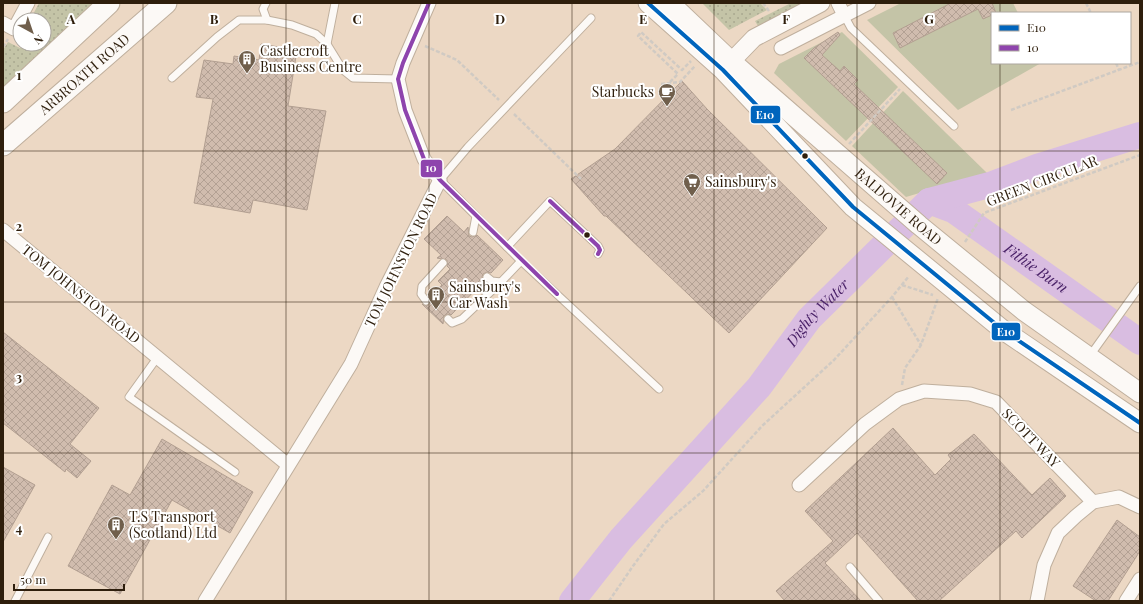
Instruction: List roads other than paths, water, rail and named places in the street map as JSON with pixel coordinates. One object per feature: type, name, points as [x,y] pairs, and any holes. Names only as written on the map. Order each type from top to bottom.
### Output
[{"type":"main road","points":[[3,102],[109,3]]},
{"type":"main road","name":"ARBROATH ROAD","points":[[3,145],[166,3]]},
{"type":"main road","name":"BALDOVIE ROAD","points":[[648,3],[838,155],[919,225],[1024,311],[1140,393]]},
{"type":"main road","name":"BALDOVIE ROAD","points":[[670,3],[853,207],[896,244],[1003,330],[1140,423]]},
{"type":"street","points":[[3,23],[14,29],[28,3]]},
{"type":"street","points":[[398,79],[403,63],[430,3]]},
{"type":"street","points":[[727,66],[754,38],[821,3]]},
{"type":"street","points":[[838,3],[844,15]]},
{"type":"street","points":[[781,48],[869,3]]},
{"type":"street","name":"TOM JOHNSTON ROAD","points":[[205,601],[351,364],[386,287],[440,180],[424,158],[405,110],[398,79]]},
{"type":"street","name":"TOM JOHNSTON ROAD","points":[[3,230],[288,465]]},
{"type":"street","name":"SCOTT WAY","points":[[799,485],[865,424],[899,399],[924,391],[970,394],[996,402],[1093,502]]},
{"type":"street","points":[[1037,601],[1044,565],[1058,533],[1093,502],[1119,497],[1140,507]]},
{"type":"street","points":[[1126,601],[1140,579]]},
{"type":"lane","points":[[266,3],[263,10],[267,20]]},
{"type":"lane","points":[[327,44],[335,3]]},
{"type":"lane","points":[[844,15],[851,28],[954,126]]},
{"type":"lane","points":[[591,18],[473,142],[440,180],[521,261],[659,389]]},
{"type":"lane","points":[[172,78],[217,37],[239,20],[267,20],[316,34],[327,44],[343,70],[353,78],[398,79]]},
{"type":"lane","points":[[507,247],[550,201],[598,246],[600,250],[598,254]]},
{"type":"lane","points":[[473,232],[476,216]]},
{"type":"lane","points":[[448,319],[452,323],[462,319],[521,261]]},
{"type":"lane","points":[[426,301],[421,294],[422,286],[443,263]]},
{"type":"lane","points":[[487,277],[492,281],[501,282]]},
{"type":"lane","points":[[1089,357],[1140,286]]},
{"type":"lane","points":[[157,358],[129,397],[235,472]]},
{"type":"lane","points":[[16,601],[48,537]]},
{"type":"lane","points":[[850,567],[879,601]]},
{"type":"waterway","name":"Dighty Water","points":[[572,601],[621,539],[759,387],[809,319],[929,201],[993,184],[1037,167],[1140,135]]},
{"type":"waterway","name":"Fithie Burn","points":[[929,201],[953,210],[1140,342]]},
{"type":"place","name":"Castlecroft Business Centre","points":[[247,74]]},
{"type":"place","name":"Starbucks","points":[[667,107]]},
{"type":"place","name":"Sainsbury's","points":[[692,197]]},
{"type":"place","name":"Sainsbury's Car Wash","points":[[436,310]]},
{"type":"place","name":"T.S Transport (Scotland) Ltd","points":[[116,540]]}]
